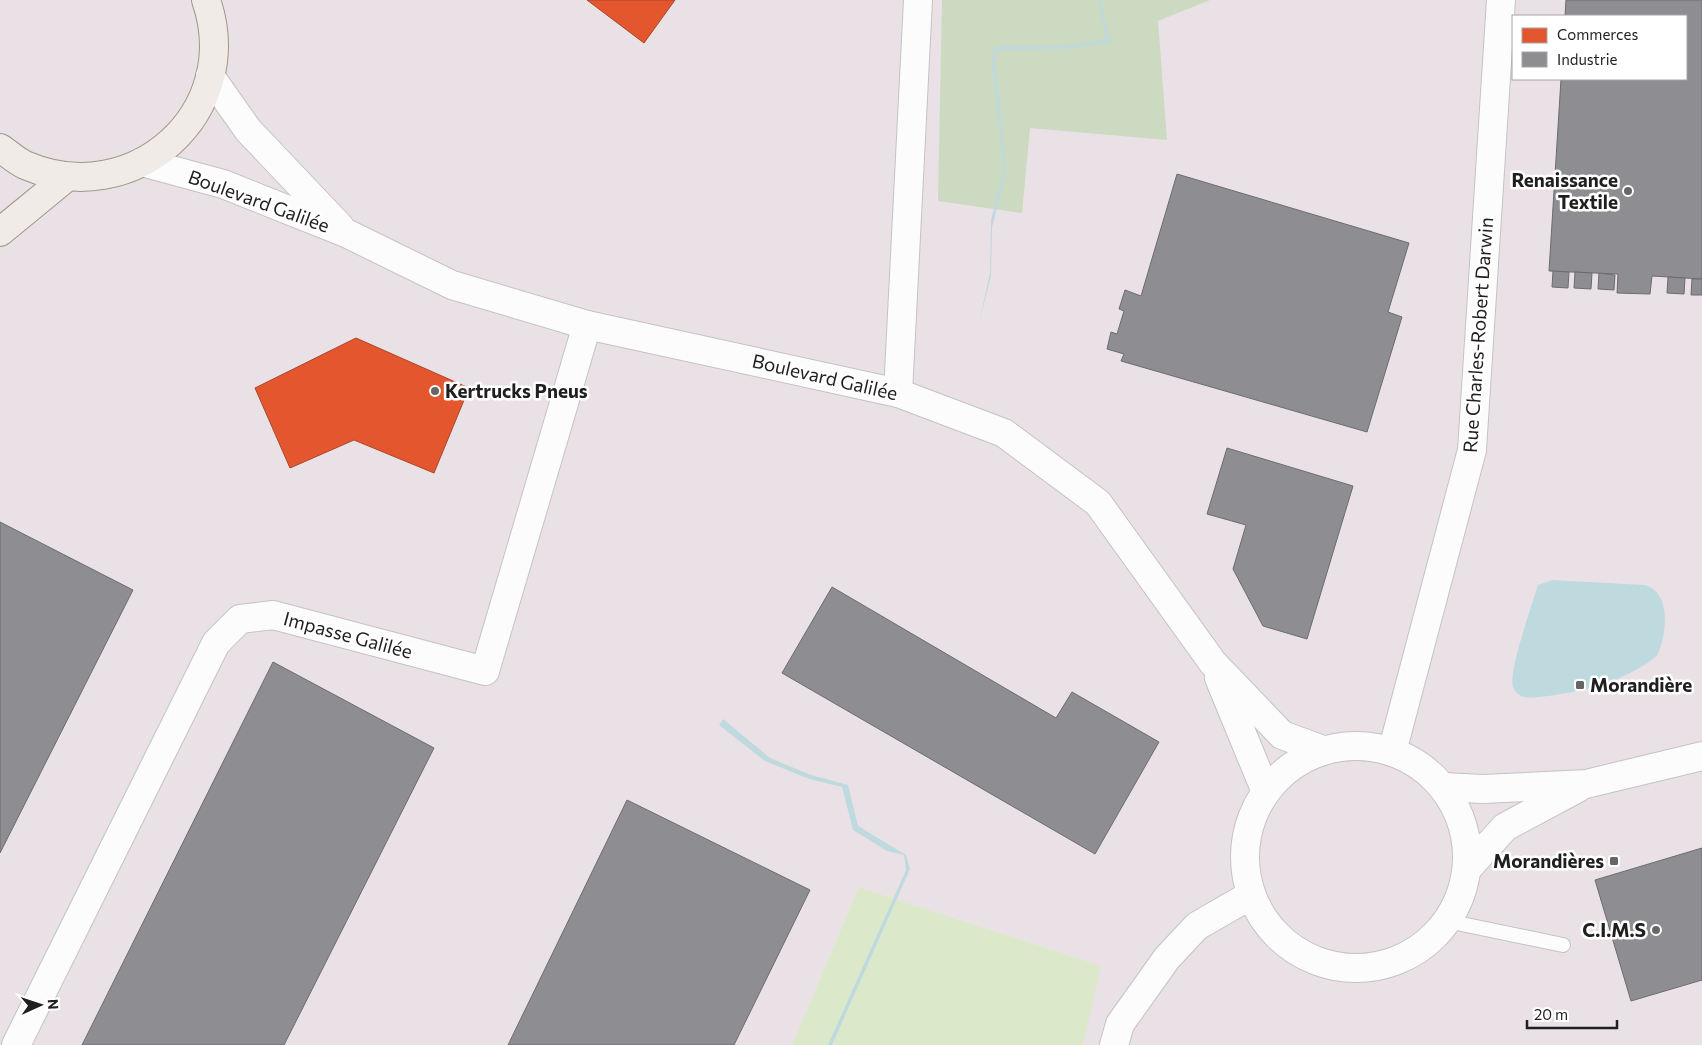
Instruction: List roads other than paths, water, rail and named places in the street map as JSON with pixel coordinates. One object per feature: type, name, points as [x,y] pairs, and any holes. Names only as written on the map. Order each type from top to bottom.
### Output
[{"type":"main road","points":[[0,148],[24,165],[66,177],[112,175],[154,157],[187,126],[206,94],[214,57],[212,19],[206,0]]},
{"type":"main road","points":[[0,232],[66,177]]},
{"type":"street","points":[[898,393],[918,0]]},
{"type":"street","name":"Rue Charles-Robert Darwin","points":[[1392,752],[1472,450],[1501,0]]},
{"type":"street","name":"Boulevard Galilée","points":[[210,76],[248,130],[346,233]]},
{"type":"street","name":"Boulevard Galilée","points":[[142,162],[223,184],[346,233],[452,285],[587,325],[898,393],[1004,433],[1098,503],[1213,663],[1282,735],[1323,750]]},
{"type":"street","name":"Impasse Galilée","points":[[16,1045],[216,643],[240,619],[273,615],[485,672],[587,325]]},
{"type":"street","name":"Boulevard Galilée","points":[[1213,663],[1266,792]]},
{"type":"street","points":[[1358,746],[1392,752],[1420,766],[1443,787],[1458,812],[1466,840],[1467,869],[1460,896],[1448,921],[1424,946],[1393,963],[1359,969],[1325,964],[1293,950],[1268,926],[1251,895],[1245,860],[1249,824],[1266,792],[1291,766],[1323,750],[1358,746]]},
{"type":"street","points":[[1443,787],[1483,789],[1586,784],[1702,756]]},
{"type":"street","points":[[1467,869],[1504,827],[1586,784]]},
{"type":"street","points":[[1114,1045],[1120,1024],[1167,958],[1197,926],[1251,895]]},
{"type":"lane","points":[[1448,921],[1563,944]]},
{"type":"water","points":[[1099,0],[1101,0],[1110,43],[1062,49],[999,50],[994,52],[1006,171],[992,228],[991,276],[979,323],[990,273],[991,220],[1004,171],[991,54],[996,46],[1064,46],[1106,40]]},
{"type":"water","points":[[1552,580],[1644,585],[1653,589],[1659,596],[1665,615],[1663,637],[1657,656],[1628,674],[1596,687],[1530,698],[1519,695],[1513,687],[1512,680],[1521,640],[1538,585]]},
{"type":"water","points":[[723,719],[770,758],[811,775],[848,785],[858,826],[906,855],[910,869],[832,1045],[828,1045],[906,870],[904,855],[887,851],[853,830],[842,787],[809,779],[765,761],[719,725]]},
{"type":"place","name":"Renaissance Textile","points":[[1628,191]]},
{"type":"place","name":"Kertrucks Pneus","points":[[435,391]]},
{"type":"place","name":"Morandière","points":[[1580,685]]},
{"type":"place","name":"Morandières","points":[[1614,861]]},
{"type":"place","name":"C.I.M.S","points":[[1656,930]]}]
